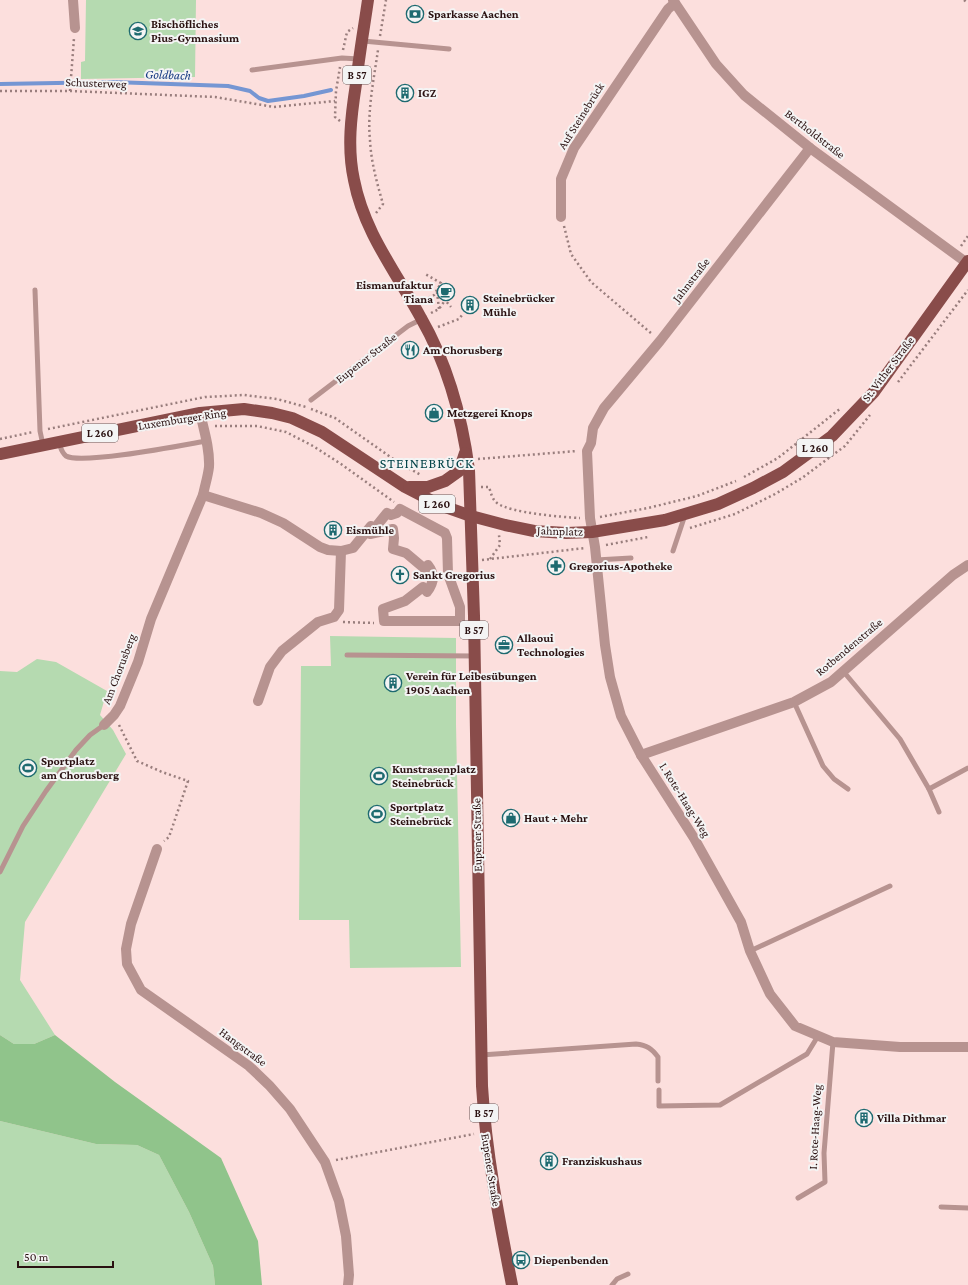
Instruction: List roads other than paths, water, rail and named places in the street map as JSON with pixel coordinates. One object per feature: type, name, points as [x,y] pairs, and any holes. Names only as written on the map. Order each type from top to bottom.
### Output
[{"type":"main road","name":"Eupener Straße","points":[[368,0],[350,130],[350,156],[359,203],[368,225],[384,255],[422,319],[445,369],[456,400],[467,455],[471,516],[475,656],[481,1055],[484,1124],[495,1195],[512,1285]]},
{"type":"main road","name":"St. Vither Straße","points":[[592,532],[665,520],[718,504],[783,472],[832,436],[874,392],[967,262]]},
{"type":"main road","name":"Luxemburger Ring","points":[[0,454],[200,413],[244,409],[272,413],[292,418],[322,432],[406,487],[440,505],[471,516]]},
{"type":"main road","name":"B 57","points":[[406,487],[428,487],[445,481],[459,471],[467,455]]},
{"type":"main road","name":"Jahnplatz","points":[[471,516],[534,531],[566,533],[592,532]]},
{"type":"street","points":[[73,0],[75,28]]},
{"type":"street","name":"Bertholdstraße","points":[[674,2],[716,64],[744,96],[810,148],[967,262]]},
{"type":"street","name":"Auf Steinebrück","points":[[561,216],[561,179],[574,148],[674,2]]},
{"type":"street","name":"Jahnstraße","points":[[593,428],[604,408],[660,341],[810,148]]},
{"type":"street","name":"Am Chorusberg","points":[[104,725],[114,716],[120,706],[138,662],[154,613],[203,495],[209,465],[200,413]]},
{"type":"street","name":"Jahnplatz","points":[[592,532],[587,450],[591,443],[593,428]]},
{"type":"street","points":[[203,495],[261,513],[283,523],[320,547],[328,550],[340,551],[353,548],[379,515]]},
{"type":"street","points":[[400,509],[445,533],[447,538],[448,574],[460,607],[460,621],[387,621],[384,620],[383,608],[405,601],[423,587],[427,592],[433,582],[433,576],[428,565],[425,569],[406,554],[393,549],[393,529],[370,534],[387,513],[391,515],[397,513],[400,509]]},
{"type":"street","name":"I. Rote-Haag-Weg","points":[[592,532],[595,547],[604,645],[610,677],[622,716],[641,755],[694,838],[741,922],[750,951],[770,994],[795,1026],[833,1042],[900,1047],[968,1047]]},
{"type":"street","points":[[258,701],[270,667],[282,651],[318,622],[334,617],[339,610],[340,551]]},
{"type":"street","name":"Rotbendenstraße","points":[[641,755],[794,702],[831,682],[953,574],[968,566]]},
{"type":"street","name":"Hangstraße","points":[[156,848],[131,924],[126,949],[127,964],[141,990],[249,1066],[269,1085],[290,1109],[326,1162],[339,1201],[346,1236],[349,1275],[348,1285]]},
{"type":"lane","points":[[362,41],[448,49]]},
{"type":"lane","points":[[252,70],[342,58],[359,59]]},
{"type":"lane","points":[[35,290],[40,431],[43,445]]},
{"type":"lane","name":"Eupener Straße","points":[[312,400],[408,326],[422,319]]},
{"type":"lane","points":[[59,442],[62,451],[67,457],[97,459],[206,441]]},
{"type":"lane","points":[[673,551],[685,514]]},
{"type":"lane","points":[[596,560],[631,558]]},
{"type":"lane","points":[[347,655],[475,656]]},
{"type":"lane","points":[[843,671],[900,740],[929,789],[939,812]]},
{"type":"lane","points":[[794,702],[822,766],[834,779],[848,790]]},
{"type":"lane","name":"Am Chorusberg","points":[[0,872],[24,826],[46,791],[76,750],[90,735],[104,725]]},
{"type":"lane","points":[[929,789],[968,768]]},
{"type":"lane","points":[[750,951],[890,886]]},
{"type":"lane","points":[[658,1090],[659,1106],[720,1105],[807,1054],[818,1036]]},
{"type":"lane","name":"I. Rote-Haag-Weg","points":[[798,1198],[825,1182],[824,1153],[833,1042]]},
{"type":"lane","points":[[481,1055],[643,1044],[650,1047],[658,1057],[658,1081]]},
{"type":"lane","points":[[941,1208],[968,1208]]},
{"type":"lane","points":[[612,1285],[617,1279],[628,1274]]},
{"type":"waterway","name":"Goldbach","points":[[0,84],[113,82],[228,86],[250,91],[259,98],[268,101],[304,96],[331,90]]},
{"type":"place","name":"Sparkasse Aachen","points":[[415,14]]},
{"type":"place","name":"Bischöfliches Pius-Gymnasium","points":[[138,31]]},
{"type":"place","name":"IGZ","points":[[405,93]]},
{"type":"place","name":"Eismanufaktur Tiana","points":[[446,292]]},
{"type":"place","name":"Steinebrücker Mühle","points":[[470,305]]},
{"type":"place","name":"Am Chorusberg","points":[[410,350]]},
{"type":"place","name":"Metzgerei Knops","points":[[434,413]]},
{"type":"place","name":"Eismühle","points":[[333,530]]},
{"type":"place","name":"Gregorius-Apotheke","points":[[556,566]]},
{"type":"place","name":"Sankt Gregorius","points":[[400,575]]},
{"type":"place","name":"Allaoui Technologies","points":[[504,645]]},
{"type":"place","name":"Verein für Leibesübungen 1905 Aachen","points":[[393,683]]},
{"type":"place","name":"Sportplatz am Chorusberg","points":[[28,768]]},
{"type":"place","name":"Kunstrasenplatz Steinebrück","points":[[379,776]]},
{"type":"place","name":"Sportplatz Steinebrück","points":[[377,814]]},
{"type":"place","name":"Haut + Mehr","points":[[511,818]]},
{"type":"place","name":"Villa Dithmar","points":[[864,1118]]},
{"type":"place","name":"Franziskushaus","points":[[549,1161]]},
{"type":"place","name":"Diepenbenden","points":[[521,1260]]},
{"type":"district","name":"STEINEBRÜCK","points":[[427,463]]}]
